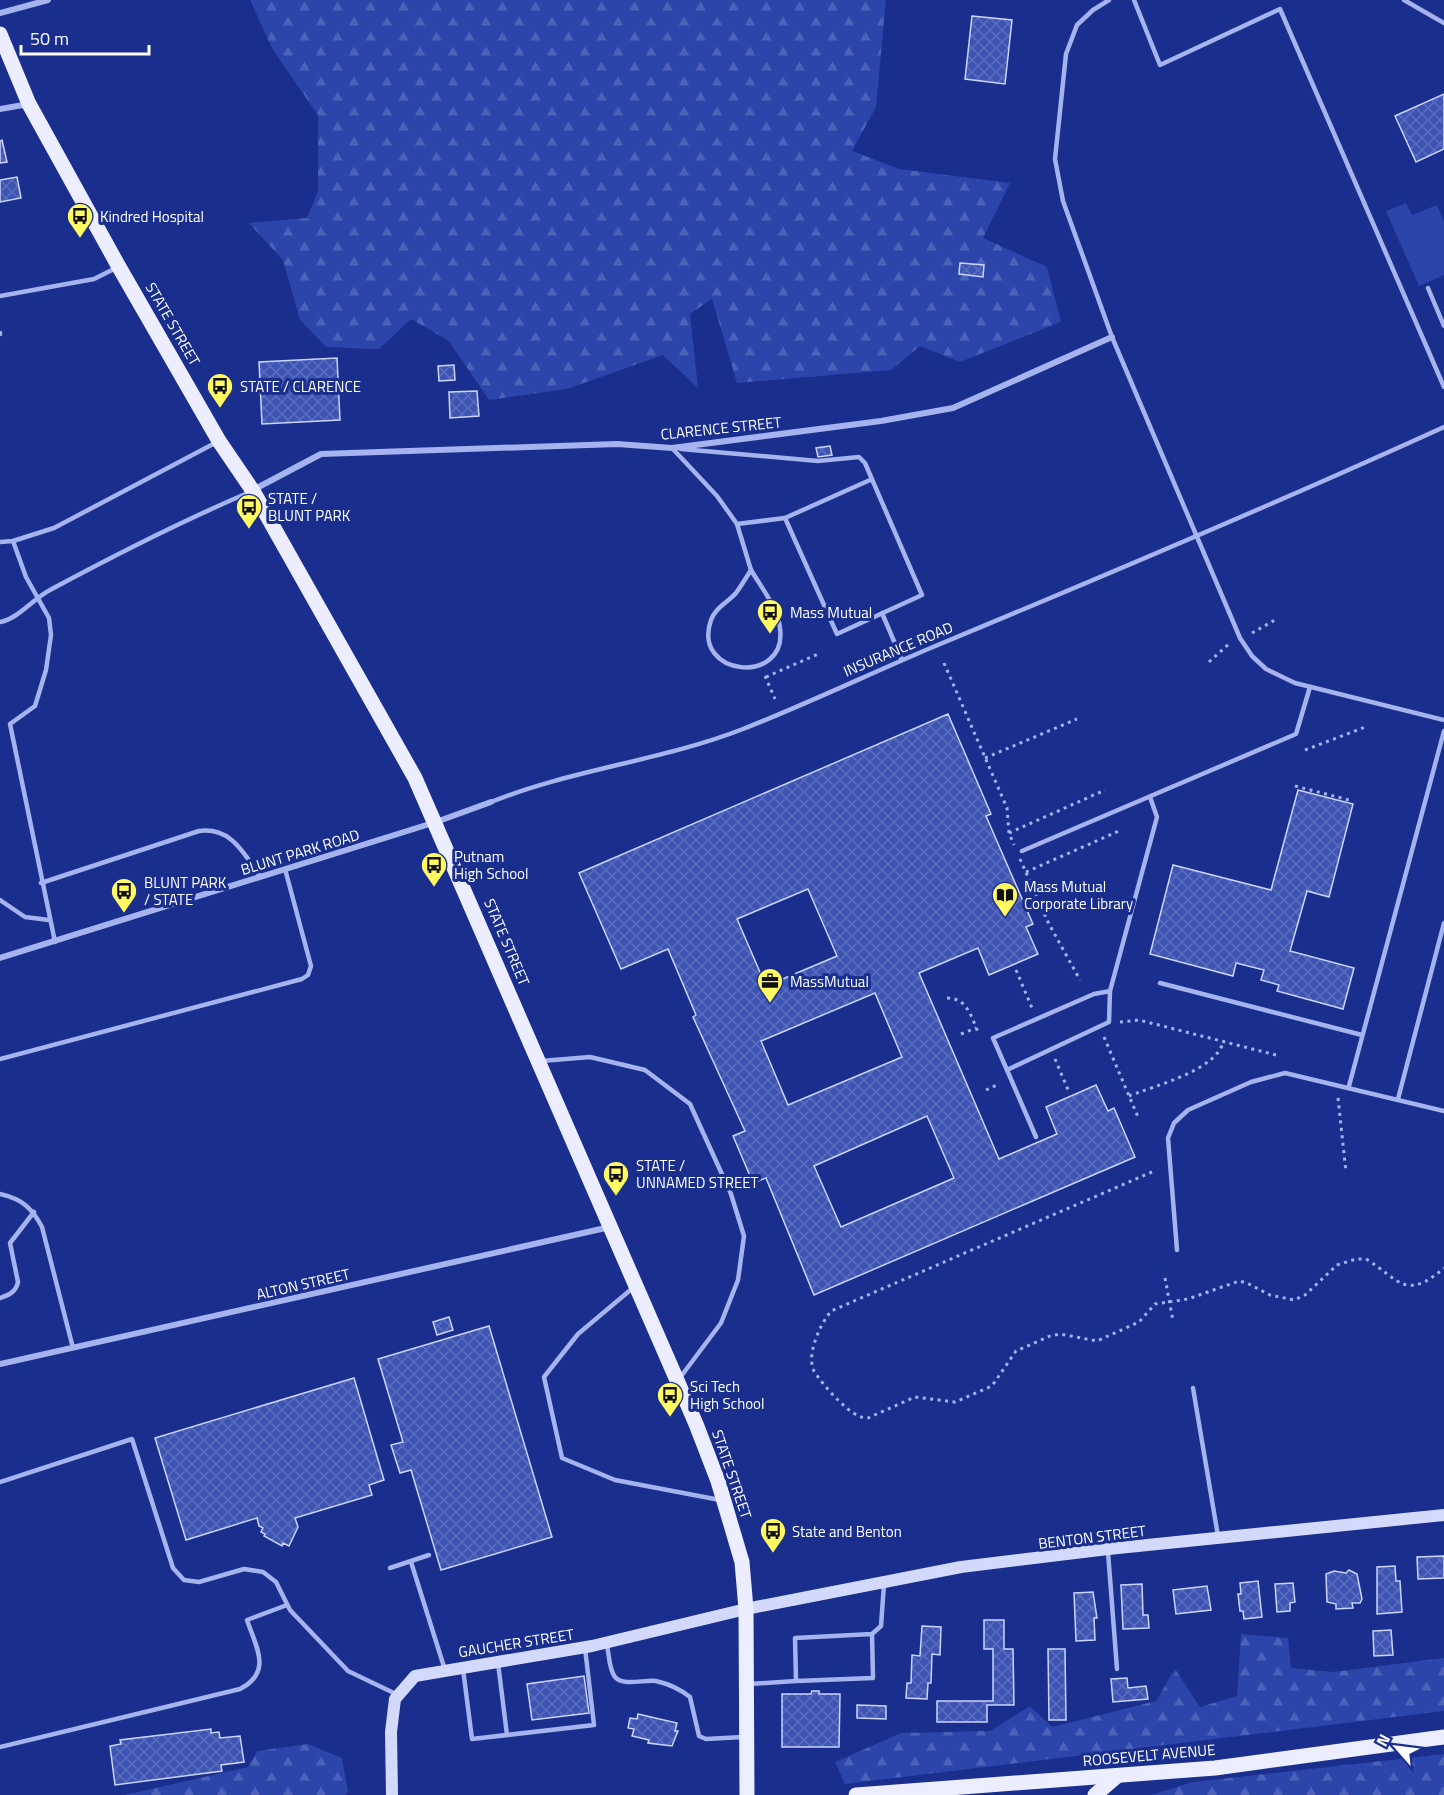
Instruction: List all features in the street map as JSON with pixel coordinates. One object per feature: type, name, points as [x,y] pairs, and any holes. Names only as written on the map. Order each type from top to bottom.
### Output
[{"type":"main road","name":"STATE STREET","points":[[0,34],[29,104],[119,267],[219,441],[253,491],[415,778],[677,1381],[724,1500],[742,1562],[746,1609],[747,1795]]},
{"type":"main road","name":"BENTON STREET","points":[[746,1609],[961,1567],[1108,1549],[1444,1515]]},
{"type":"main road","name":"GAUCHER STREET","points":[[398,1695],[416,1676],[497,1660],[585,1647],[746,1609]]},
{"type":"main road","points":[[392,1795],[391,1732],[395,1699],[398,1695]]},
{"type":"main road","name":"ROOSEVELT AVENUE","points":[[856,1795],[917,1793],[1215,1768],[1444,1737]]},
{"type":"main road","points":[[1095,1795],[1117,1776]]},
{"type":"street","points":[[0,13],[48,0]]},
{"type":"street","points":[[0,109],[29,104]]},
{"type":"street","name":"CLARENCE STREET","points":[[253,491],[321,454],[617,444],[672,448],[881,421],[953,408],[1112,337]]},
{"type":"street","name":"INSURANCE ROAD","points":[[436,822],[491,802]]},
{"type":"street","name":"BLUNT PARK ROAD","points":[[0,958],[436,822]]},
{"type":"street","name":"ALTON STREET","points":[[0,1364],[611,1227]]},
{"type":"lane","points":[[1109,0],[1093,9],[1077,25],[1066,54],[1055,159],[1063,201],[1112,337],[1240,638],[1252,656],[1266,669],[1310,687],[1444,720]]},
{"type":"lane","points":[[1134,0],[1160,65],[1280,9],[1444,387]]},
{"type":"lane","points":[[1404,0],[1444,23]]},
{"type":"lane","points":[[0,296],[94,279],[119,267]]},
{"type":"lane","points":[[1428,288],[1444,326]]},
{"type":"lane","name":"INSURANCE ROAD","points":[[491,802],[558,778],[647,759],[743,729],[1197,537],[1444,427]]},
{"type":"lane","points":[[0,542],[13,541],[54,528],[189,459],[219,441]]},
{"type":"lane","points":[[672,448],[818,461],[859,457],[870,471],[870,480],[922,595],[837,634],[785,518]]},
{"type":"lane","points":[[672,448],[710,488],[736,524],[751,570],[777,617],[781,629],[775,652],[761,664],[745,669],[733,667],[723,661],[710,642],[711,619],[718,609],[735,594],[751,570]]},
{"type":"lane","points":[[736,524],[785,518],[870,480]]},
{"type":"lane","points":[[0,622],[17,613],[36,598],[133,547],[253,491]]},
{"type":"lane","points":[[13,541],[36,598],[49,618],[51,635],[48,662],[35,706],[10,724],[55,942]]},
{"type":"lane","points":[[882,613],[902,660]]},
{"type":"lane","points":[[1022,851],[1296,734],[1310,687]]},
{"type":"lane","points":[[1348,1086],[1444,731]]},
{"type":"lane","points":[[1007,1070],[1109,1022],[1110,990],[1157,817],[1150,797]]},
{"type":"lane","points":[[41,883],[199,831],[214,830],[238,844],[260,876]]},
{"type":"lane","points":[[0,1059],[302,979],[308,975],[311,966],[285,869]]},
{"type":"lane","points":[[0,900],[25,917],[49,920]]},
{"type":"lane","points":[[1398,1099],[1444,923]]},
{"type":"lane","points":[[1160,983],[1362,1035]]},
{"type":"lane","points":[[1036,1137],[993,1038],[1094,994],[1110,990]]},
{"type":"lane","points":[[539,1061],[590,1057],[645,1071],[690,1104],[731,1194],[744,1236],[738,1280],[721,1323],[677,1381]]},
{"type":"lane","points":[[1177,1250],[1168,1138],[1174,1123],[1188,1110],[1251,1082],[1285,1073],[1348,1086],[1444,1111]]},
{"type":"lane","points":[[0,1194],[18,1199],[34,1212],[42,1227],[73,1348]]},
{"type":"lane","points":[[0,1298],[13,1293],[17,1288],[18,1282],[10,1243],[34,1212]]},
{"type":"lane","points":[[636,1286],[578,1334],[544,1377],[562,1458],[615,1480],[724,1500]]},
{"type":"lane","points":[[1193,1388],[1218,1539]]},
{"type":"lane","points":[[0,1482],[132,1439],[172,1568],[184,1580],[199,1582],[244,1569],[263,1572],[276,1582],[287,1605],[348,1671],[398,1695]]},
{"type":"lane","points":[[1108,1549],[1117,1668]]},
{"type":"lane","points":[[390,1568],[429,1555]]},
{"type":"lane","points":[[411,1562],[445,1670]]},
{"type":"lane","points":[[796,1681],[795,1638],[872,1634],[881,1626],[884,1582]]},
{"type":"lane","points":[[0,1747],[240,1689],[251,1683],[259,1672],[260,1660],[246,1620],[287,1605]]},
{"type":"lane","points":[[746,1684],[873,1678],[872,1634]]},
{"type":"lane","points":[[607,1642],[612,1669],[615,1677],[622,1682],[655,1681],[669,1685],[690,1697],[699,1736],[706,1739],[746,1737]]},
{"type":"lane","points":[[462,1667],[472,1739],[594,1725],[585,1647]]},
{"type":"lane","points":[[497,1660],[507,1735]]},
{"type":"path","points":[[1252,633],[1275,620]]},
{"type":"path","points":[[1209,662],[1231,642]]},
{"type":"path","points":[[766,677],[818,654]]},
{"type":"path","points":[[944,663],[1007,808],[1009,833],[1048,924],[1080,980]]},
{"type":"path","points":[[761,664],[775,699]]},
{"type":"path","points":[[985,758],[1077,719]]},
{"type":"path","points":[[1305,750],[1368,726]]},
{"type":"path","points":[[1295,786],[1349,800]]},
{"type":"path","points":[[1009,833],[1105,790]]},
{"type":"path","points":[[1026,872],[1119,831]]},
{"type":"path","points":[[1016,970],[1032,1008]]},
{"type":"path","points":[[947,998],[955,998],[967,1007],[977,1030],[961,1034]]},
{"type":"path","points":[[1120,1022],[1139,1020],[1276,1055]]},
{"type":"path","points":[[1104,1037],[1137,1117]]},
{"type":"path","points":[[1129,1096],[1203,1066],[1221,1051],[1223,1042]]},
{"type":"path","points":[[1054,1058],[1070,1092]]},
{"type":"path","points":[[986,1090],[999,1084]]},
{"type":"path","points":[[1338,1098],[1346,1172]]},
{"type":"path","points":[[1152,1172],[838,1307],[827,1316],[814,1346],[811,1365],[818,1377],[851,1413],[862,1419],[868,1418],[915,1397],[927,1396],[948,1403],[955,1402],[992,1386],[1011,1357],[1024,1347],[1060,1334],[1097,1341],[1139,1322],[1155,1304],[1188,1299],[1239,1281],[1247,1282],[1270,1295],[1294,1300],[1305,1294],[1337,1265],[1356,1259],[1366,1260],[1394,1282],[1404,1286],[1413,1285],[1432,1277],[1444,1268]]},
{"type":"path","points":[[1355,1253],[1356,1259]]},
{"type":"path","points":[[1165,1278],[1173,1321]]},
{"type":"green space","points":[[250,0],[886,0],[876,107],[852,151],[899,169],[1010,183],[983,238],[1047,267],[1061,322],[960,362],[920,346],[891,370],[737,383],[712,299],[690,314],[698,388],[663,355],[567,389],[489,400],[449,341],[411,319],[379,349],[326,347],[300,320],[283,260],[249,223],[307,218],[318,191],[318,115],[273,50]]},
{"type":"green space","points":[[1406,203],[1412,215],[1437,205],[1444,221],[1444,275],[1419,286],[1386,211]]},
{"type":"green space","points":[[1241,1634],[1288,1638],[1291,1668],[1333,1672],[1444,1658],[1444,1711],[845,1784],[835,1762],[901,1733],[990,1731],[1030,1706],[1052,1727],[1156,1701],[1175,1669],[1200,1707],[1237,1696]]},
{"type":"green space","points":[[308,1744],[342,1758],[348,1792],[345,1795],[125,1795],[248,1767],[257,1751]]},
{"type":"green space","points":[[1444,1754],[1444,1795],[1151,1795],[1193,1782]]},
{"type":"building","points":[[972,16],[1012,20],[1005,84],[965,79]]},
{"type":"building","points":[[1444,94],[1444,149],[1416,162],[1395,116]]},
{"type":"building","points":[[2,140],[7,162],[0,163],[0,141]]},
{"type":"building","points":[[17,177],[21,198],[0,202],[0,180]]},
{"type":"building","points":[[960,263],[984,265],[983,277],[959,274]]},
{"type":"building","points":[[337,358],[340,420],[262,424],[259,362]]},
{"type":"building","points":[[454,365],[455,380],[439,381],[438,366]]},
{"type":"building","points":[[477,391],[479,416],[450,418],[449,392]]},
{"type":"building","points":[[830,446],[832,455],[818,457],[816,448]]},
{"type":"building","name":"MassMutual","points":[[948,714],[991,814],[986,816],[1033,924],[1026,927],[1038,954],[989,975],[978,948],[919,973],[999,1159],[1057,1134],[1046,1107],[1096,1085],[1108,1111],[1114,1108],[1135,1157],[814,1295],[766,1178],[753,1183],[733,1136],[745,1131],[693,1017],[696,1015],[668,949],[621,969],[579,873]],"holes":[[[808,889],[837,956],[766,986],[737,919]],[[875,993],[902,1057],[788,1105],[761,1041]],[[927,1116],[954,1178],[841,1227],[814,1166]]]},
{"type":"building","points":[[1298,790],[1353,804],[1329,897],[1307,891],[1290,951],[1354,968],[1343,1009],[1277,991],[1279,985],[1261,980],[1264,970],[1236,963],[1233,976],[1150,954],[1173,865],[1271,890]]},
{"type":"building","points":[[449,1317],[453,1330],[437,1335],[433,1322]]},
{"type":"building","points":[[489,1326],[552,1537],[441,1570],[411,1470],[400,1473],[391,1445],[403,1442],[378,1359]]},
{"type":"building","points":[[354,1378],[384,1480],[369,1485],[372,1495],[295,1518],[298,1527],[289,1546],[283,1543],[282,1546],[264,1536],[265,1534],[261,1532],[263,1528],[259,1526],[257,1518],[186,1540],[155,1438]]},
{"type":"building","points":[[1444,1556],[1444,1578],[1418,1579],[1417,1557]]},
{"type":"building","points":[[1395,1566],[1396,1581],[1400,1581],[1402,1612],[1377,1614],[1377,1567]]},
{"type":"building","points":[[1349,1570],[1357,1574],[1362,1599],[1360,1603],[1352,1603],[1353,1608],[1336,1609],[1336,1604],[1327,1602],[1326,1574],[1334,1571],[1346,1573]]},
{"type":"building","points":[[1258,1581],[1262,1617],[1244,1619],[1243,1611],[1240,1611],[1238,1594],[1241,1594],[1240,1583]]},
{"type":"building","points":[[1293,1583],[1295,1602],[1290,1603],[1290,1611],[1277,1612],[1275,1584]]},
{"type":"building","points":[[1142,1584],[1143,1615],[1148,1615],[1149,1628],[1123,1629],[1121,1585]]},
{"type":"building","points":[[1207,1586],[1211,1610],[1176,1614],[1173,1590]]},
{"type":"building","points":[[1093,1592],[1097,1618],[1094,1618],[1095,1640],[1076,1641],[1074,1593]]},
{"type":"building","points":[[984,1620],[1004,1620],[1004,1649],[1013,1649],[1014,1705],[987,1705],[987,1722],[937,1722],[937,1701],[993,1701],[993,1649],[984,1649]]},
{"type":"building","points":[[922,1626],[941,1627],[940,1655],[932,1654],[931,1683],[928,1683],[927,1699],[906,1698],[907,1683],[911,1683],[912,1655],[920,1656]]},
{"type":"building","points":[[1391,1630],[1393,1655],[1374,1656],[1373,1631]]},
{"type":"building","points":[[1048,1649],[1065,1649],[1066,1720],[1049,1720]]},
{"type":"building","points":[[584,1676],[589,1713],[532,1720],[527,1684]]},
{"type":"building","points":[[1127,1678],[1128,1688],[1146,1686],[1148,1699],[1113,1702],[1111,1679]]},
{"type":"building","points":[[812,1691],[819,1691],[819,1694],[840,1694],[839,1747],[782,1747],[782,1694],[811,1694]]},
{"type":"building","points":[[857,1705],[886,1706],[886,1719],[857,1718]]},
{"type":"building","points":[[638,1714],[677,1723],[675,1731],[678,1731],[672,1746],[648,1743],[649,1740],[632,1736],[634,1729],[628,1728],[630,1718],[637,1719]]},
{"type":"building","points":[[211,1729],[211,1733],[219,1732],[220,1738],[240,1736],[244,1762],[221,1765],[222,1771],[115,1785],[110,1746],[121,1744],[120,1740]]},
{"type":"place","name":"Kindred Hospital","points":[[80,239]]},
{"type":"place","name":"STATE / CLARENCE","points":[[220,409]]},
{"type":"place","name":"STATE / BLUNT PARK","points":[[249,530]]},
{"type":"place","name":"Mass Mutual","points":[[770,635]]},
{"type":"place","name":"Putnam High School","points":[[434,888]]},
{"type":"place","name":"BLUNT PARK / STATE","points":[[124,914]]},
{"type":"place","name":"Mass Mutual Corporate Library","points":[[1005,918]]},
{"type":"place","name":"MassMutual","points":[[770,1004]]},
{"type":"place","name":"STATE / UNNAMED STREET","points":[[616,1197]]},
{"type":"place","name":"Sci Tech High School","points":[[670,1418]]},
{"type":"place","name":"State and Benton","points":[[773,1554]]}]
